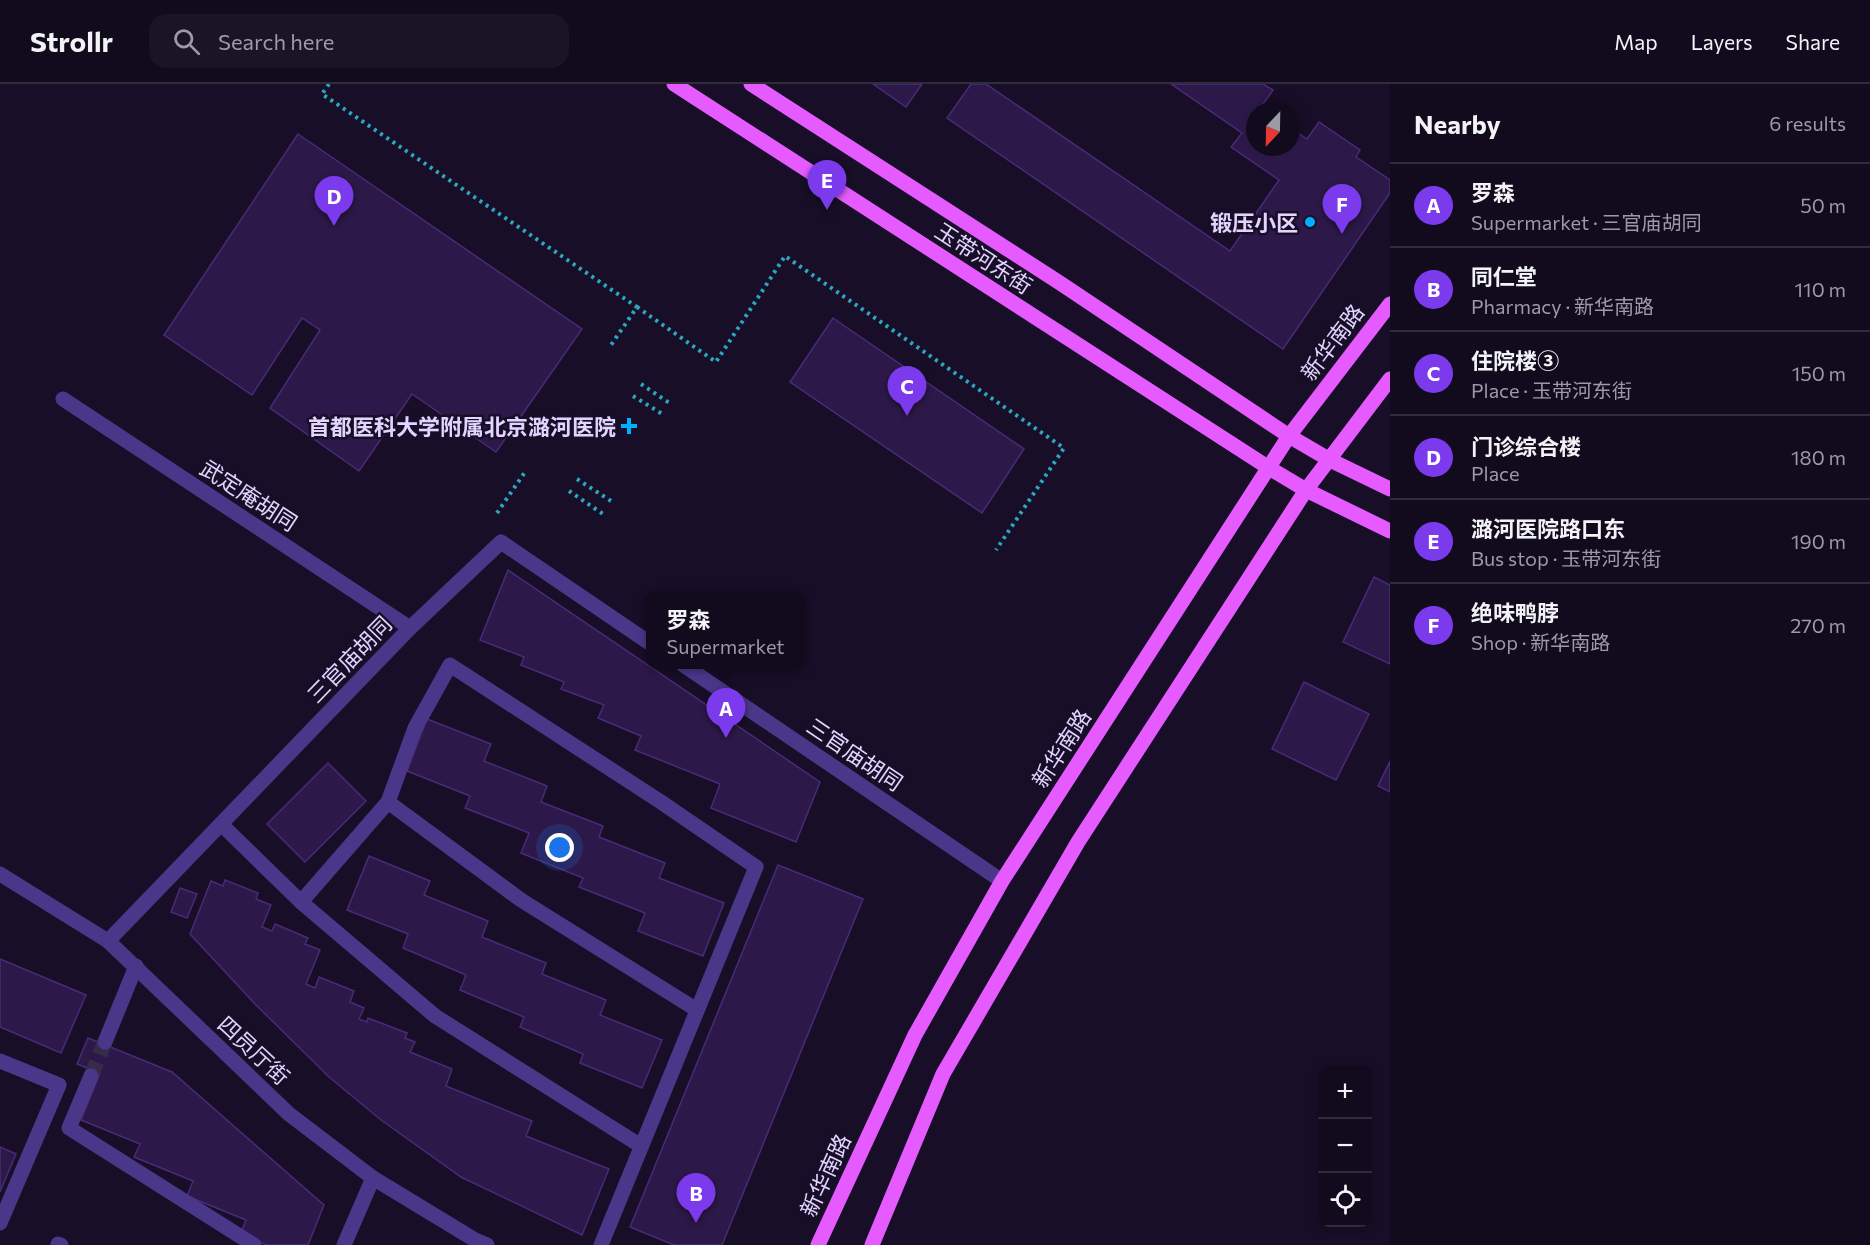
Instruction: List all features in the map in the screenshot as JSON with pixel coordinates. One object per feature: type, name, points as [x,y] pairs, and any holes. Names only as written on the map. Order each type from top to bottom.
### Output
[{"type":"main road","name":"玉带河东街","points":[[674,84],[1269,468],[1306,490],[1390,531]]},
{"type":"main road","name":"玉带河东街","points":[[751,84],[1060,283],[1289,436],[1330,460],[1390,489]]},
{"type":"main road","name":"新华南路","points":[[818,1245],[915,1035],[1002,881],[1289,436],[1390,304]]},
{"type":"main road","points":[[872,1245],[942,1074],[1078,842],[1306,490],[1390,379]]},
{"type":"street","name":"武定庵胡同","points":[[63,399],[410,628]]},
{"type":"street","name":"三官庙胡同","points":[[108,941],[410,628],[501,542],[646,641]]},
{"type":"street","points":[[301,902],[388,802],[415,728],[450,665],[756,867],[601,1245]]},
{"type":"street","name":"三官庙胡同","points":[[689,669],[1002,881]]},
{"type":"street","points":[[388,802],[521,900],[697,1010]]},
{"type":"street","points":[[221,824],[301,902],[435,1016],[641,1146]]},
{"type":"street","name":"四员厅街","points":[[0,874],[108,941],[289,1114],[373,1178],[487,1245]]},
{"type":"street","points":[[105,1042],[136,966]]},
{"type":"street","points":[[0,1061],[59,1085],[0,1224]]},
{"type":"street","points":[[90,1076],[69,1128],[254,1245]]},
{"type":"street","points":[[344,1245],[373,1178]]},
{"type":"path","points":[[329,84],[322,94],[716,362],[784,256],[1064,448],[996,550]]},
{"type":"path","points":[[609,348],[637,307]]},
{"type":"path","points":[[641,384],[671,404]]},
{"type":"path","points":[[633,396],[664,415]]},
{"type":"path","points":[[496,513],[525,472]]},
{"type":"path","points":[[577,478],[611,501]]},
{"type":"path","points":[[568,491],[603,514]]},
{"type":"building","points":[[873,84],[922,84],[906,107]]},
{"type":"building","name":"锻压小区","points":[[971,84],[986,84],[1230,251],[1279,180],[1231,147],[1242,133],[1171,84],[1263,84],[1273,90],[1265,102],[1246,102],[1246,156],[1300,156],[1300,134],[1307,139],[1319,122],[1360,150],[1356,157],[1390,180],[1390,193],[1283,349],[947,118]]},
{"type":"building","points":[[298,134],[582,329],[496,452],[412,394],[359,471],[270,408],[320,330],[302,318],[252,395],[164,335]]},
{"type":"building","points":[[833,318],[1024,449],[982,513],[790,382]]},
{"type":"building","points":[[508,570],[646,664],[646,669],[654,669],[820,782],[796,842],[711,808],[720,784],[635,750],[641,736],[598,718],[604,705],[561,689],[564,682],[521,665],[524,657],[480,640]]},
{"type":"building","points":[[1374,577],[1390,585],[1390,664],[1343,642]]},
{"type":"building","points":[[1304,682],[1369,714],[1336,780],[1272,749]]},
{"type":"building","points":[[427,719],[491,744],[484,761],[547,786],[541,802],[603,826],[599,837],[665,863],[659,878],[724,903],[703,956],[638,931],[645,913],[579,887],[583,878],[521,853],[529,833],[465,808],[470,796],[407,771]]},
{"type":"building","points":[[1390,761],[1390,792],[1378,786]]},
{"type":"building","points":[[328,763],[366,801],[305,862],[267,824]]},
{"type":"building","points":[[369,856],[430,881],[424,895],[488,921],[482,937],[546,963],[542,974],[606,1000],[600,1015],[662,1040],[642,1088],[580,1063],[583,1054],[520,1027],[524,1017],[460,990],[466,975],[403,948],[408,934],[347,910]]},
{"type":"building","points":[[778,865],[863,899],[722,1245],[674,1245],[630,1227]]},
{"type":"building","points":[[225,880],[258,893],[256,899],[271,905],[262,927],[272,931],[275,924],[308,938],[305,944],[320,950],[306,984],[315,988],[319,977],[354,991],[350,1002],[364,1008],[359,1019],[367,1022],[368,1018],[407,1033],[405,1038],[415,1042],[410,1052],[452,1069],[446,1086],[532,1121],[526,1136],[609,1169],[582,1235],[461,1177],[381,1120],[329,1077],[255,1004],[190,934],[211,881],[223,886]]},
{"type":"building","points":[[180,888],[197,894],[187,918],[171,912]]},
{"type":"building","points":[[0,959],[86,995],[61,1053],[0,1027]]},
{"type":"building","points":[[88,1038],[172,1072],[324,1205],[308,1245],[267,1245],[240,1234],[246,1220],[187,1196],[193,1181],[134,1157],[140,1144],[81,1120],[100,1073],[77,1064]]},
{"type":"building","points":[[0,1147],[16,1154],[0,1192]]},
{"type":"tunnel","points":[[91,1076],[105,1042]]},
{"type":"place","name":"潞河医院路口东","points":[[827,210]]},
{"type":"place","name":"锻压小区","points":[[1310,222]]},
{"type":"place","name":"门诊综合楼","points":[[334,226]]},
{"type":"place","name":"绝味鸭脖","points":[[1342,234]]},
{"type":"place","name":"住院楼③","points":[[907,416]]},
{"type":"place","name":"首都医科大学附属北京潞河医院","points":[[629,426]]},
{"type":"place","name":"罗森","points":[[726,738]]},
{"type":"place","name":"同仁堂","points":[[696,1223]]}]
